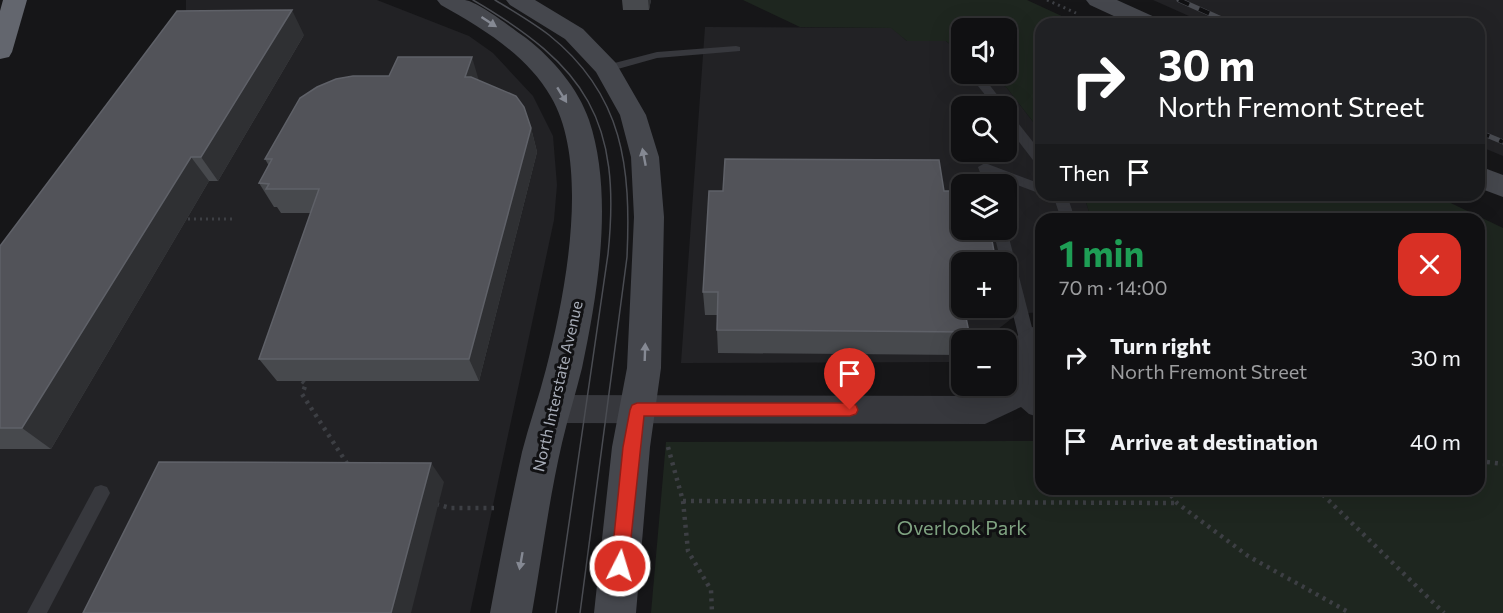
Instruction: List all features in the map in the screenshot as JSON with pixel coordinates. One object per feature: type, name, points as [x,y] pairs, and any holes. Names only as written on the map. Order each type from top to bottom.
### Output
[{"type":"highway","points":[[0,52],[15,0]]},
{"type":"street","name":"North Interstate Avenue","points":[[449,0],[500,29],[539,64],[561,94],[574,117],[584,148],[586,182],[582,270],[564,368],[541,451],[512,613]]},
{"type":"street","points":[[518,0],[574,34],[607,68],[633,115],[645,157],[648,185],[644,368],[631,447],[615,613]]},
{"type":"street","points":[[1098,0],[1137,18]]},
{"type":"street","points":[[1485,179],[1503,187]]},
{"type":"street","points":[[553,409],[985,410],[1033,397],[1018,377],[1016,364],[1020,352],[1034,340]]},
{"type":"lane","points":[[607,68],[657,55],[736,50]]},
{"type":"lane","points":[[982,84],[991,96]]},
{"type":"lane","points":[[1017,130],[1035,153]]},
{"type":"lane","points":[[987,174],[985,167],[1003,174]]},
{"type":"lane","points":[[1017,180],[1035,187]]},
{"type":"lane","points":[[1003,240],[1034,340]]},
{"type":"lane","points":[[37,613],[101,493]]},
{"type":"path","points":[[178,219],[232,219]]},
{"type":"path","points":[[302,381],[306,384],[302,394],[350,469]]},
{"type":"path","points":[[668,447],[683,501],[688,551],[711,590],[712,613]]},
{"type":"path","points":[[1485,462],[1503,464]]},
{"type":"path","points":[[1171,495],[1177,503],[1248,556],[1350,613]]},
{"type":"path","points":[[1323,495],[1444,613]]},
{"type":"path","points":[[427,501],[450,508],[531,508]]},
{"type":"path","points":[[683,501],[1177,503]]},
{"type":"shaded area","points":[[186,0],[377,0],[469,36],[493,53],[533,96],[553,136],[557,185],[554,220],[470,613],[0,613],[0,292],[186,34]]},
{"type":"shaded area","points":[[1153,0],[1503,0],[1503,156],[1485,148],[1485,18],[1194,18]]},
{"type":"shaded area","points":[[705,27],[892,28],[907,41],[946,41],[951,45],[951,84],[1002,84],[1007,88],[1013,96],[951,96],[951,162],[1017,162],[1017,101],[1035,124],[1035,201],[1086,201],[1089,213],[1035,213],[1035,312],[1017,317],[1017,252],[951,252],[951,318],[1014,318],[997,330],[951,330],[951,362],[681,363]]},
{"type":"green space","points":[[743,0],[1027,0],[1066,18],[1035,18],[1035,124],[1017,101],[1017,96],[1013,96],[1002,84],[1017,84],[1017,18],[951,18],[951,45],[946,41],[907,41],[891,28],[800,27]]},
{"type":"green space","name":"Overlook Park","points":[[1086,201],[1447,201],[1472,213],[1089,213]]},
{"type":"green space","name":"Overlook Park","points":[[1485,219],[1503,228],[1503,613],[651,613],[666,442],[1035,441],[1035,495],[1485,495]]},
{"type":"building","points":[[292,10],[201,157],[191,157],[22,428],[0,428],[0,246],[177,11]]},
{"type":"building","points":[[398,57],[472,57],[465,77],[471,77],[516,96],[524,107],[531,128],[469,359],[259,359],[319,189],[266,189],[269,184],[259,183],[272,159],[265,159],[300,98],[336,79],[353,76],[389,76]]},
{"type":"building","points":[[725,159],[939,160],[944,191],[951,191],[951,240],[992,240],[994,252],[951,252],[951,318],[966,318],[969,330],[951,330],[951,332],[717,330],[718,292],[703,292],[709,191],[723,191]]},
{"type":"building","points":[[159,462],[431,463],[391,613],[83,613]]},
{"type":"tram line","points":[[473,0],[512,24],[544,49],[569,74],[588,102],[601,132],[609,167],[611,207],[608,254],[556,613]]},
{"type":"tram line","points":[[495,0],[549,35],[574,58],[593,82],[608,108],[618,135],[624,163],[628,224],[627,257],[580,613]]},
{"type":"railway","points":[[1179,0],[1220,18]]},
{"type":"railway","points":[[1485,134],[1503,142]]},
{"type":"route","points":[[620,566],[631,447],[637,410],[850,410]]}]
